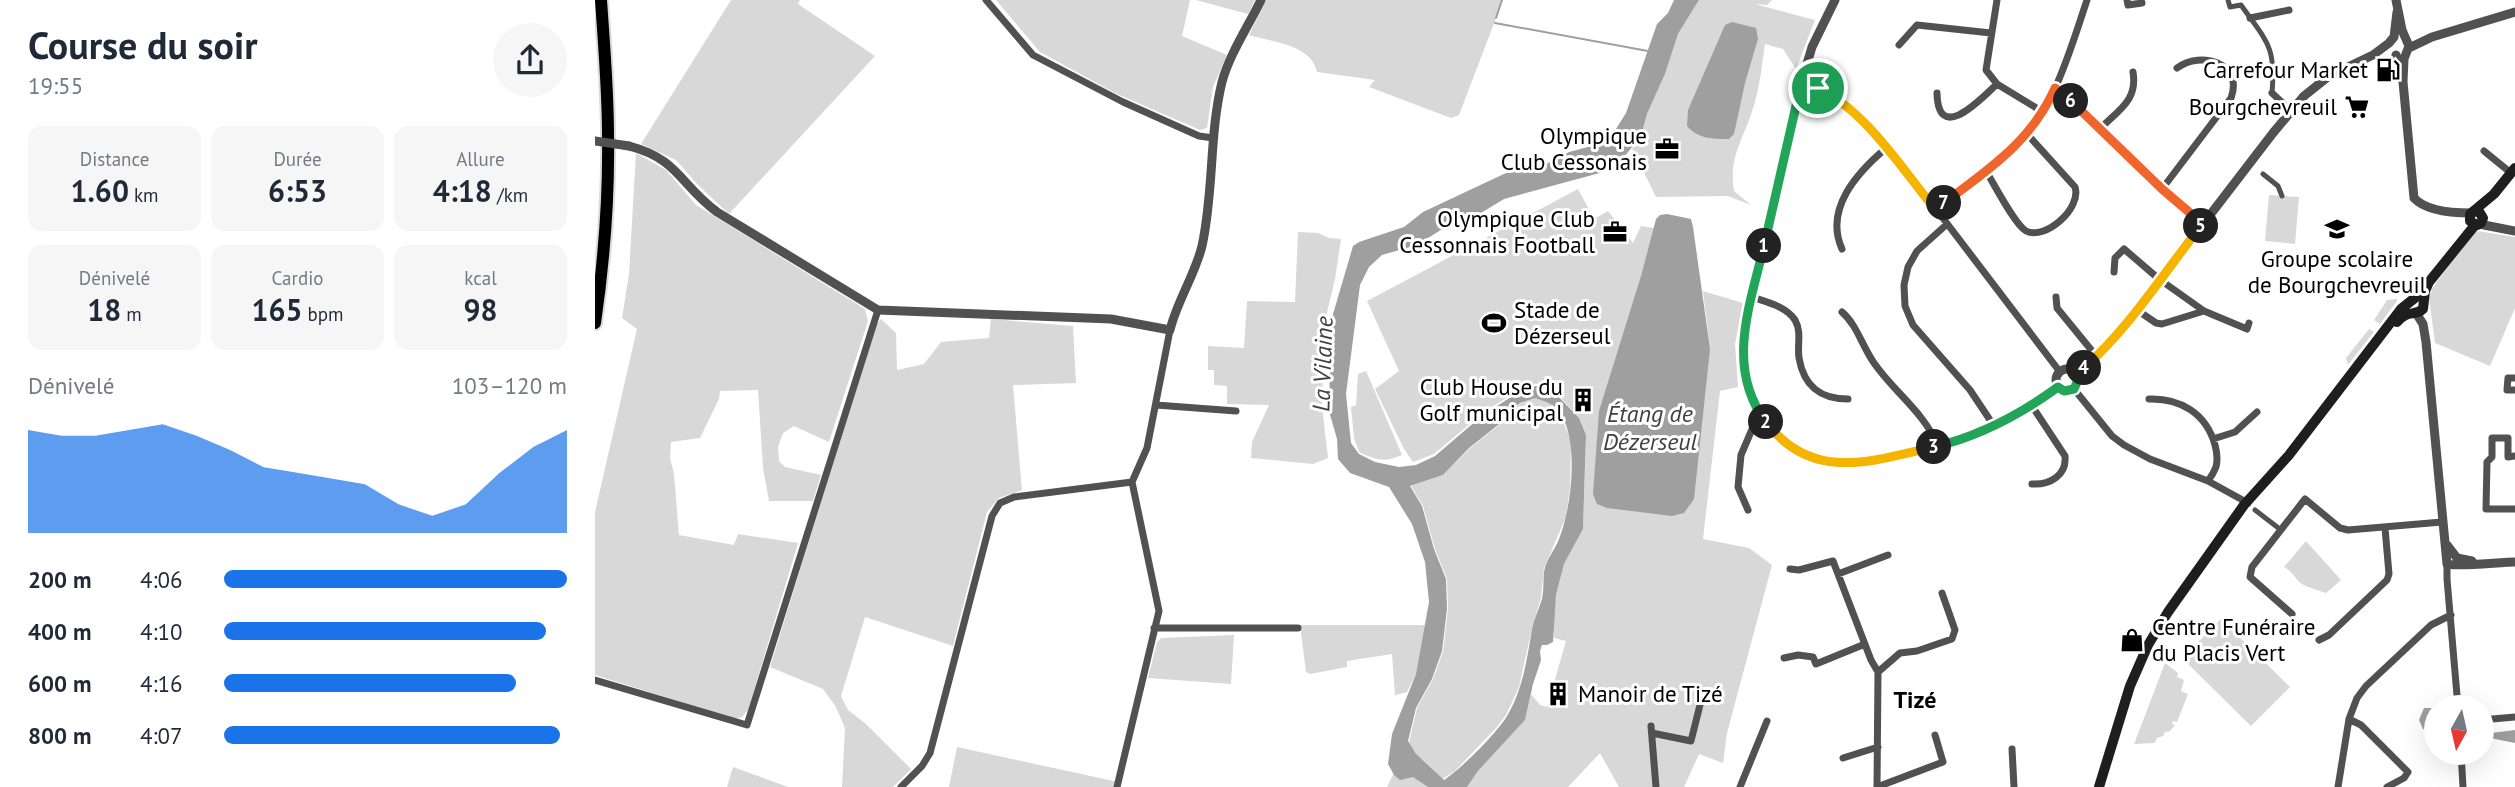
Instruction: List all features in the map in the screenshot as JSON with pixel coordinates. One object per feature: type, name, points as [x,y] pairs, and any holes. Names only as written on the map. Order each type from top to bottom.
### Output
[{"type":"highway","points":[[595,323],[608,171],[608,104],[601,0]]},
{"type":"main road","points":[[2091,787],[2139,665],[2158,627],[2180,594],[2367,355],[2399,318],[2417,306],[2429,282],[2513,171]]},
{"type":"main road","points":[[2099,787],[2120,712]]},
{"type":"street","points":[[986,0],[1033,55],[1123,102],[1199,136],[1213,138]]},
{"type":"street","points":[[1117,787],[1159,611],[1132,482],[1147,447],[1174,311],[1201,250],[1213,138],[1223,79],[1261,0]]},
{"type":"street","points":[[1835,0],[1811,47],[1745,328],[1742,364],[1746,382],[1759,413],[1784,440],[1806,454],[1822,460],[1853,464],[1938,446],[1994,426],[2032,406],[2058,387]]},
{"type":"street","points":[[1997,0],[1986,64],[1990,78],[2043,112]]},
{"type":"street","points":[[1935,209],[2010,153],[2043,112],[2055,88],[2087,0]]},
{"type":"street","points":[[2127,0],[2128,5],[2142,3],[2141,0]]},
{"type":"street","points":[[2228,0],[2230,7],[2241,5],[2268,44],[2274,65],[2272,93],[2291,111]]},
{"type":"street","points":[[2396,0],[2414,198],[2421,204],[2515,229]]},
{"type":"street","points":[[2251,18],[2288,10]]},
{"type":"street","points":[[2076,374],[2097,357],[2137,310],[2291,111],[2322,80],[2399,45],[2515,12]]},
{"type":"street","points":[[1899,45],[1917,24],[1991,33]]},
{"type":"street","points":[[2162,189],[2231,98],[2234,89],[2228,70],[2220,63],[2209,60],[2186,61],[2177,68]]},
{"type":"street","points":[[2099,130],[2132,95],[2136,87],[2133,72]]},
{"type":"street","points":[[1801,84],[1835,96],[1856,115],[1935,209],[2060,372]]},
{"type":"street","points":[[1937,93],[1937,102],[1942,113],[1956,118],[1997,84]]},
{"type":"street","points":[[2055,88],[2063,92],[2099,130],[2203,224]]},
{"type":"street","points":[[1986,172],[2023,229],[2033,234],[2048,230],[2073,208],[2077,194],[2075,187],[2027,134]]},
{"type":"street","points":[[595,141],[629,146],[663,159],[717,212],[878,310],[1111,319],[1170,330]]},
{"type":"street","points":[[1842,249],[1837,239],[1838,221],[1848,187],[1862,168],[1885,149]]},
{"type":"street","points":[[2484,152],[2513,171]]},
{"type":"street","points":[[2263,174],[2278,186],[2282,196]]},
{"type":"street","points":[[1946,225],[1917,251],[1908,267],[1904,285],[1905,306],[1913,325],[1970,390],[1994,426]]},
{"type":"street","points":[[2114,272],[2115,258],[2124,248],[2159,279],[2204,311],[2248,329],[2249,323]]},
{"type":"street","points":[[1752,297],[1785,310],[1794,318],[1799,329],[1799,358],[1814,389],[1830,399],[1848,399]]},
{"type":"street","points":[[2056,297],[2057,308],[2097,357]]},
{"type":"street","points":[[2417,306],[2426,342],[2442,522],[2445,541],[2453,561],[2447,579],[2457,695]]},
{"type":"street","points":[[595,680],[747,725],[878,310]]},
{"type":"street","points":[[2137,310],[2162,324],[2204,311]]},
{"type":"street","points":[[1842,312],[1851,321],[1860,342],[1875,365],[1928,426],[1938,446]]},
{"type":"street","points":[[2067,369],[2076,374],[2078,380],[2074,389],[2064,391],[2058,387],[2056,380],[2060,372],[2067,369]]},
{"type":"street","points":[[2515,378],[2508,378],[2507,390],[2515,390]]},
{"type":"street","points":[[2074,389],[2112,436],[2124,445],[2150,459],[2208,481],[2281,530]]},
{"type":"street","points":[[2149,399],[2165,398],[2193,410],[2203,419],[2218,455],[2216,468],[2208,481]]},
{"type":"street","points":[[1156,405],[1236,411]]},
{"type":"street","points":[[2032,406],[2065,456],[2066,464],[2062,472],[2047,484],[2032,484]]},
{"type":"street","points":[[2213,439],[2235,432],[2257,412]]},
{"type":"street","points":[[1748,510],[1738,487],[1741,455],[1759,413]]},
{"type":"street","points":[[2492,457],[2492,438],[2508,438],[2511,456],[2492,457],[2487,462],[2486,509],[2515,509]]},
{"type":"street","points":[[901,787],[922,766],[930,753],[992,516],[1000,503],[1014,497],[1132,482]]},
{"type":"street","points":[[2292,614],[2250,577],[2252,567],[2305,499],[2340,528],[2348,530],[2442,522]]},
{"type":"street","points":[[2319,640],[2329,635],[2387,580],[2389,574],[2385,528]]},
{"type":"street","points":[[1838,574],[1888,555]]},
{"type":"street","points":[[1790,569],[1799,570],[1833,561],[1865,645],[1878,671],[1877,787],[1943,762],[1935,735]]},
{"type":"street","points":[[2453,561],[2515,562]]},
{"type":"street","points":[[1878,671],[1900,653],[1917,651],[1952,639],[1955,629],[1943,593]]},
{"type":"street","points":[[2338,787],[2349,719],[2357,698],[2366,686],[2431,625],[2451,615]]},
{"type":"street","points":[[1154,628],[1297,628]]},
{"type":"street","points":[[1784,658],[1798,655],[1814,657],[1816,664],[1865,645]]},
{"type":"street","points":[[1656,787],[1652,730],[1692,741],[1700,705]]},
{"type":"street","points":[[2494,719],[2515,717]]},
{"type":"street","points":[[2349,719],[2361,725],[2408,772],[2404,778],[2387,787]]},
{"type":"street","points":[[1740,787],[1767,721]]},
{"type":"street","points":[[1843,758],[1878,747]]},
{"type":"street","points":[[2012,749],[2014,787]]},
{"type":"street","points":[[2462,765],[2463,787]]},
{"type":"shaded area","points":[[731,0],[800,0],[798,4],[875,56],[729,214],[676,160],[641,144]]},
{"type":"shaded area","points":[[996,0],[1190,0],[1182,36],[1227,55],[1213,87],[1207,128],[1200,130],[1115,93],[1040,52]]},
{"type":"shaded area","points":[[1196,0],[1255,0],[1248,14]]},
{"type":"shaded area","points":[[1266,0],[1503,0],[1459,115],[1451,118],[1369,87],[1375,80],[1317,72],[1314,63],[1299,50],[1249,35]]},
{"type":"shaded area","points":[[1699,0],[1772,0],[1767,5],[1755,4],[1815,20],[1796,69],[1783,49],[1765,44],[1756,98],[1733,167],[1734,191],[1751,205],[1728,196],[1656,197],[1632,148],[1641,136],[1678,34]]},
{"type":"shaded area","points":[[636,153],[666,170],[696,205],[865,309],[868,321],[829,442],[794,426],[783,433],[778,447],[779,461],[785,467],[821,475],[813,501],[769,501],[763,468],[758,390],[720,391],[719,399],[700,438],[671,442],[670,458],[674,474],[679,535],[734,545],[738,534],[798,543],[748,710],[742,717],[735,719],[595,675],[595,512],[637,329],[622,318],[629,274]]},
{"type":"shaded area","points":[[1578,189],[1594,219],[1608,211],[1633,243],[1641,226],[1654,228],[1641,276],[1710,349],[1703,291],[1743,303],[1735,344],[1738,387],[1720,391],[1703,539],[1749,548],[1772,565],[1727,733],[1723,763],[1699,754],[1684,787],[1619,787],[1600,753],[1568,787],[1467,787],[1478,771],[1525,720],[1531,694],[1540,705],[1547,707],[1566,641],[1554,638],[1556,595],[1564,564],[1583,529],[1586,435],[1579,418],[1561,398],[1563,394],[1547,386],[1529,384],[1484,412],[1434,454],[1413,462],[1375,389],[1399,371],[1367,301]]},
{"type":"shaded area","points":[[2269,195],[2299,197],[2295,244],[2265,241]]},
{"type":"shaded area","points":[[2477,231],[2515,237],[2515,308],[2490,366],[2435,343],[2429,298],[2432,289],[2470,235]]},
{"type":"shaded area","points":[[1298,232],[1318,233],[1341,239],[1324,325],[1322,406],[1328,458],[1313,464],[1251,458],[1252,442],[1269,405],[1227,404],[1227,386],[1214,385],[1214,370],[1208,370],[1208,346],[1244,348],[1247,301],[1295,302]]},
{"type":"shaded area","points":[[2397,299],[2380,324],[2374,320],[2387,300]]},
{"type":"shaded area","points":[[881,319],[896,333],[897,370],[924,364],[941,342],[989,338],[991,319],[1073,326],[1076,383],[1013,385],[1022,490],[999,498],[987,512],[953,646],[865,617],[841,696],[848,710],[911,769],[893,787],[842,787],[845,728],[836,707],[823,689],[770,667],[876,325]]},
{"type":"shaded area","points":[[2369,329],[2374,332],[2348,365],[2346,358]]},
{"type":"shaded area","points":[[1366,371],[1402,455],[1391,459],[1381,460],[1359,452],[1354,438],[1351,407],[1356,405],[1358,374]]},
{"type":"shaded area","points":[[1535,398],[1549,403],[1559,411],[1571,441],[1570,488],[1566,517],[1544,568],[1541,598],[1519,687],[1506,715],[1497,727],[1455,771],[1444,778],[1439,787],[1387,787],[1409,742],[1417,708],[1433,679],[1443,651],[1448,609],[1447,579],[1423,506],[1411,486],[1443,475],[1521,403]]},
{"type":"shaded area","points":[[2306,541],[2341,580],[2326,593],[2302,584],[2284,567]]},
{"type":"shaded area","points":[[2221,619],[2290,687],[2251,726],[2182,658]]},
{"type":"shaded area","points":[[1300,625],[1425,625],[1416,674],[1407,692],[1395,695],[1392,654],[1347,661],[1347,667],[1310,674],[1306,672]]},
{"type":"shaded area","points":[[1234,635],[1231,684],[1148,678],[1157,642],[1161,638]]},
{"type":"shaded area","points":[[2165,663],[2178,673],[2177,677],[2184,680],[2181,691],[2188,694],[2177,722],[2173,721],[2172,724],[2175,725],[2170,731],[2157,738],[2155,743],[2134,744]]},
{"type":"shaded area","points":[[957,747],[1118,782],[1117,787],[949,787]]},
{"type":"shaded area","points":[[733,767],[788,787],[727,787]]},
{"type":"water","name":"La Vilaine","points":[[1674,0],[1699,0],[1678,34],[1641,136],[1620,162],[1607,171],[1504,199],[1481,213],[1455,221],[1417,245],[1382,255],[1369,267],[1360,285],[1346,394],[1351,443],[1359,454],[1375,462],[1399,467],[1416,465],[1435,456],[1484,414],[1527,387],[1537,386],[1553,391],[1579,418],[1586,435],[1583,529],[1564,564],[1556,595],[1553,642],[1542,645],[1541,660],[1525,720],[1478,771],[1467,787],[1428,787],[1413,777],[1400,780],[1388,764],[1392,734],[1416,674],[1429,602],[1425,562],[1412,524],[1389,487],[1350,473],[1338,459],[1337,439],[1329,411],[1331,321],[1353,246],[1404,227],[1423,212],[1506,173],[1546,164],[1569,152],[1599,144],[1614,132],[1626,113],[1657,24],[1668,13]],"holes":[[[1535,398],[1558,410],[1569,437],[1572,473],[1564,525],[1545,567],[1542,599],[1533,625],[1521,685],[1512,706],[1487,741],[1444,780],[1416,754],[1408,741],[1416,708],[1432,679],[1442,651],[1447,609],[1446,579],[1422,506],[1410,486],[1443,475],[1520,403]]]},
{"type":"water","points":[[1732,22],[1756,28],[1758,39],[1734,134],[1729,139],[1717,139],[1696,134],[1687,126],[1688,110],[1725,25]]},
{"type":"water","name":"Étang de Dézerseul","points":[[1667,214],[1691,219],[1710,349],[1694,499],[1684,513],[1672,516],[1607,508],[1597,504],[1593,494],[1599,411],[1656,219]]},
{"type":"water","points":[[2424,708],[2424,730],[2419,720]]},
{"type":"water","points":[[2515,730],[2515,743],[2494,739],[2494,733]]},
{"type":"waterway","points":[[1496,18],[1502,0]]},
{"type":"waterway","points":[[1495,23],[1648,51]]},
{"type":"place","name":"Carrefour Market","points":[[2388,70]]},
{"type":"place","name":"Bourgchevreuil","points":[[2357,107]]},
{"type":"place","name":"Olympique Club Cessonais","points":[[1667,149]]},
{"type":"place","name":"Groupe scolaire de Bourgchevreuil","points":[[2337,229]]},
{"type":"place","name":"Olympique Club Cessonnais Football","points":[[1615,232]]},
{"type":"place","name":"Stade de Dézerseul","points":[[1494,323]]},
{"type":"place","name":"Club House du Golf municipal","points":[[1583,400]]},
{"type":"place","name":"Centre Funéraire du Placis Vert","points":[[2132,640]]},
{"type":"place","name":"Manoir de Tizé","points":[[1558,694]]},
{"type":"district","name":"Tizé","points":[[1915,700]]},
{"type":"route","points":[[1801,84],[1818,88],[1835,96],[1856,115],[1935,209],[2010,153],[2043,112],[2055,88],[2063,92],[2099,130],[2203,224],[2107,347],[2076,374],[2078,383],[2071,391],[2058,387],[2032,406],[1994,426],[1938,446],[1853,464],[1822,460],[1793,447],[1770,428],[1751,398],[1742,364],[1745,328],[1801,84]]}]
